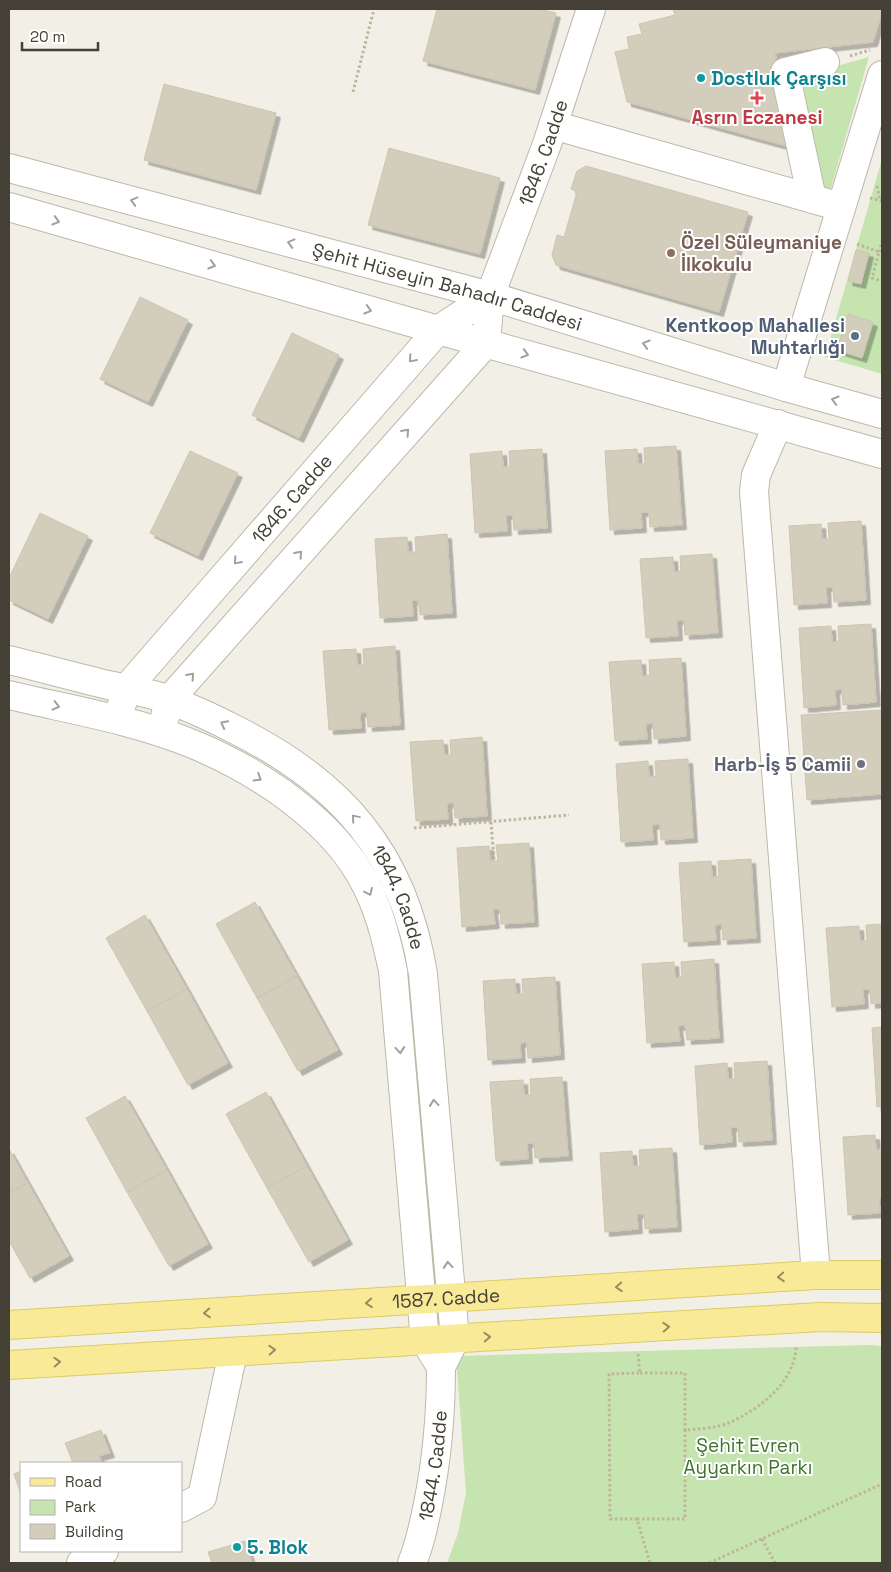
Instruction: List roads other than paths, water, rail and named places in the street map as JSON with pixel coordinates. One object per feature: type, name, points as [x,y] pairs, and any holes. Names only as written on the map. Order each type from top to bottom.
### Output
[{"type":"main road","name":"1587. Cadde","points":[[9,1325],[816,1275],[882,1275]]},
{"type":"main road","points":[[9,1365],[795,1319],[882,1318]]},
{"type":"street","name":"1846. Cadde","points":[[486,343],[490,296],[553,126],[591,9]]},
{"type":"street","points":[[812,199],[785,72],[825,62]]},
{"type":"street","points":[[786,387],[882,75]]},
{"type":"street","points":[[553,126],[841,207]]},
{"type":"street","name":"Şehit Hüseyin Bahadır Caddesi","points":[[9,168],[490,296],[786,387],[882,414]]},
{"type":"street","points":[[9,208],[882,454]]},
{"type":"street","name":"1846. Cadde","points":[[117,721],[126,689],[438,330],[490,296]]},
{"type":"street","points":[[160,732],[169,700],[486,343]]},
{"type":"street","points":[[778,424],[756,476],[754,492],[816,1275]]},
{"type":"street","name":"1844. Cadde","points":[[9,660],[169,700],[213,718],[281,755],[310,774],[358,822],[386,861],[400,890],[418,946],[423,974],[455,1339],[441,1367],[440,1414],[433,1474],[421,1539],[412,1563]]},
{"type":"street","name":"1844. Cadde","points":[[9,695],[160,732],[214,753],[242,768],[302,808],[336,839],[349,857],[361,876],[377,910],[386,939],[392,971],[425,1341],[441,1367]]},
{"type":"street","points":[[182,1507],[202,1497],[233,1352]]},
{"type":"street","points":[[81,1563],[102,1552]]},
{"type":"place","name":"Dostluk Çarşısı","points":[[701,78]]},
{"type":"place","name":"Asrın Eczanesi","points":[[757,98]]},
{"type":"place","name":"Özel Süleymaniye İlkokulu","points":[[671,253]]},
{"type":"place","name":"Kentkoop Mahallesi Muhtarlığı","points":[[855,336]]},
{"type":"place","name":"Harb-İş 5 Camii","points":[[861,764]]},
{"type":"place","name":"5. Blok","points":[[237,1547]]},
{"type":"park label","name":"Şehit Evren Ayyarkın Parkı","points":[[748,1456]]}]
